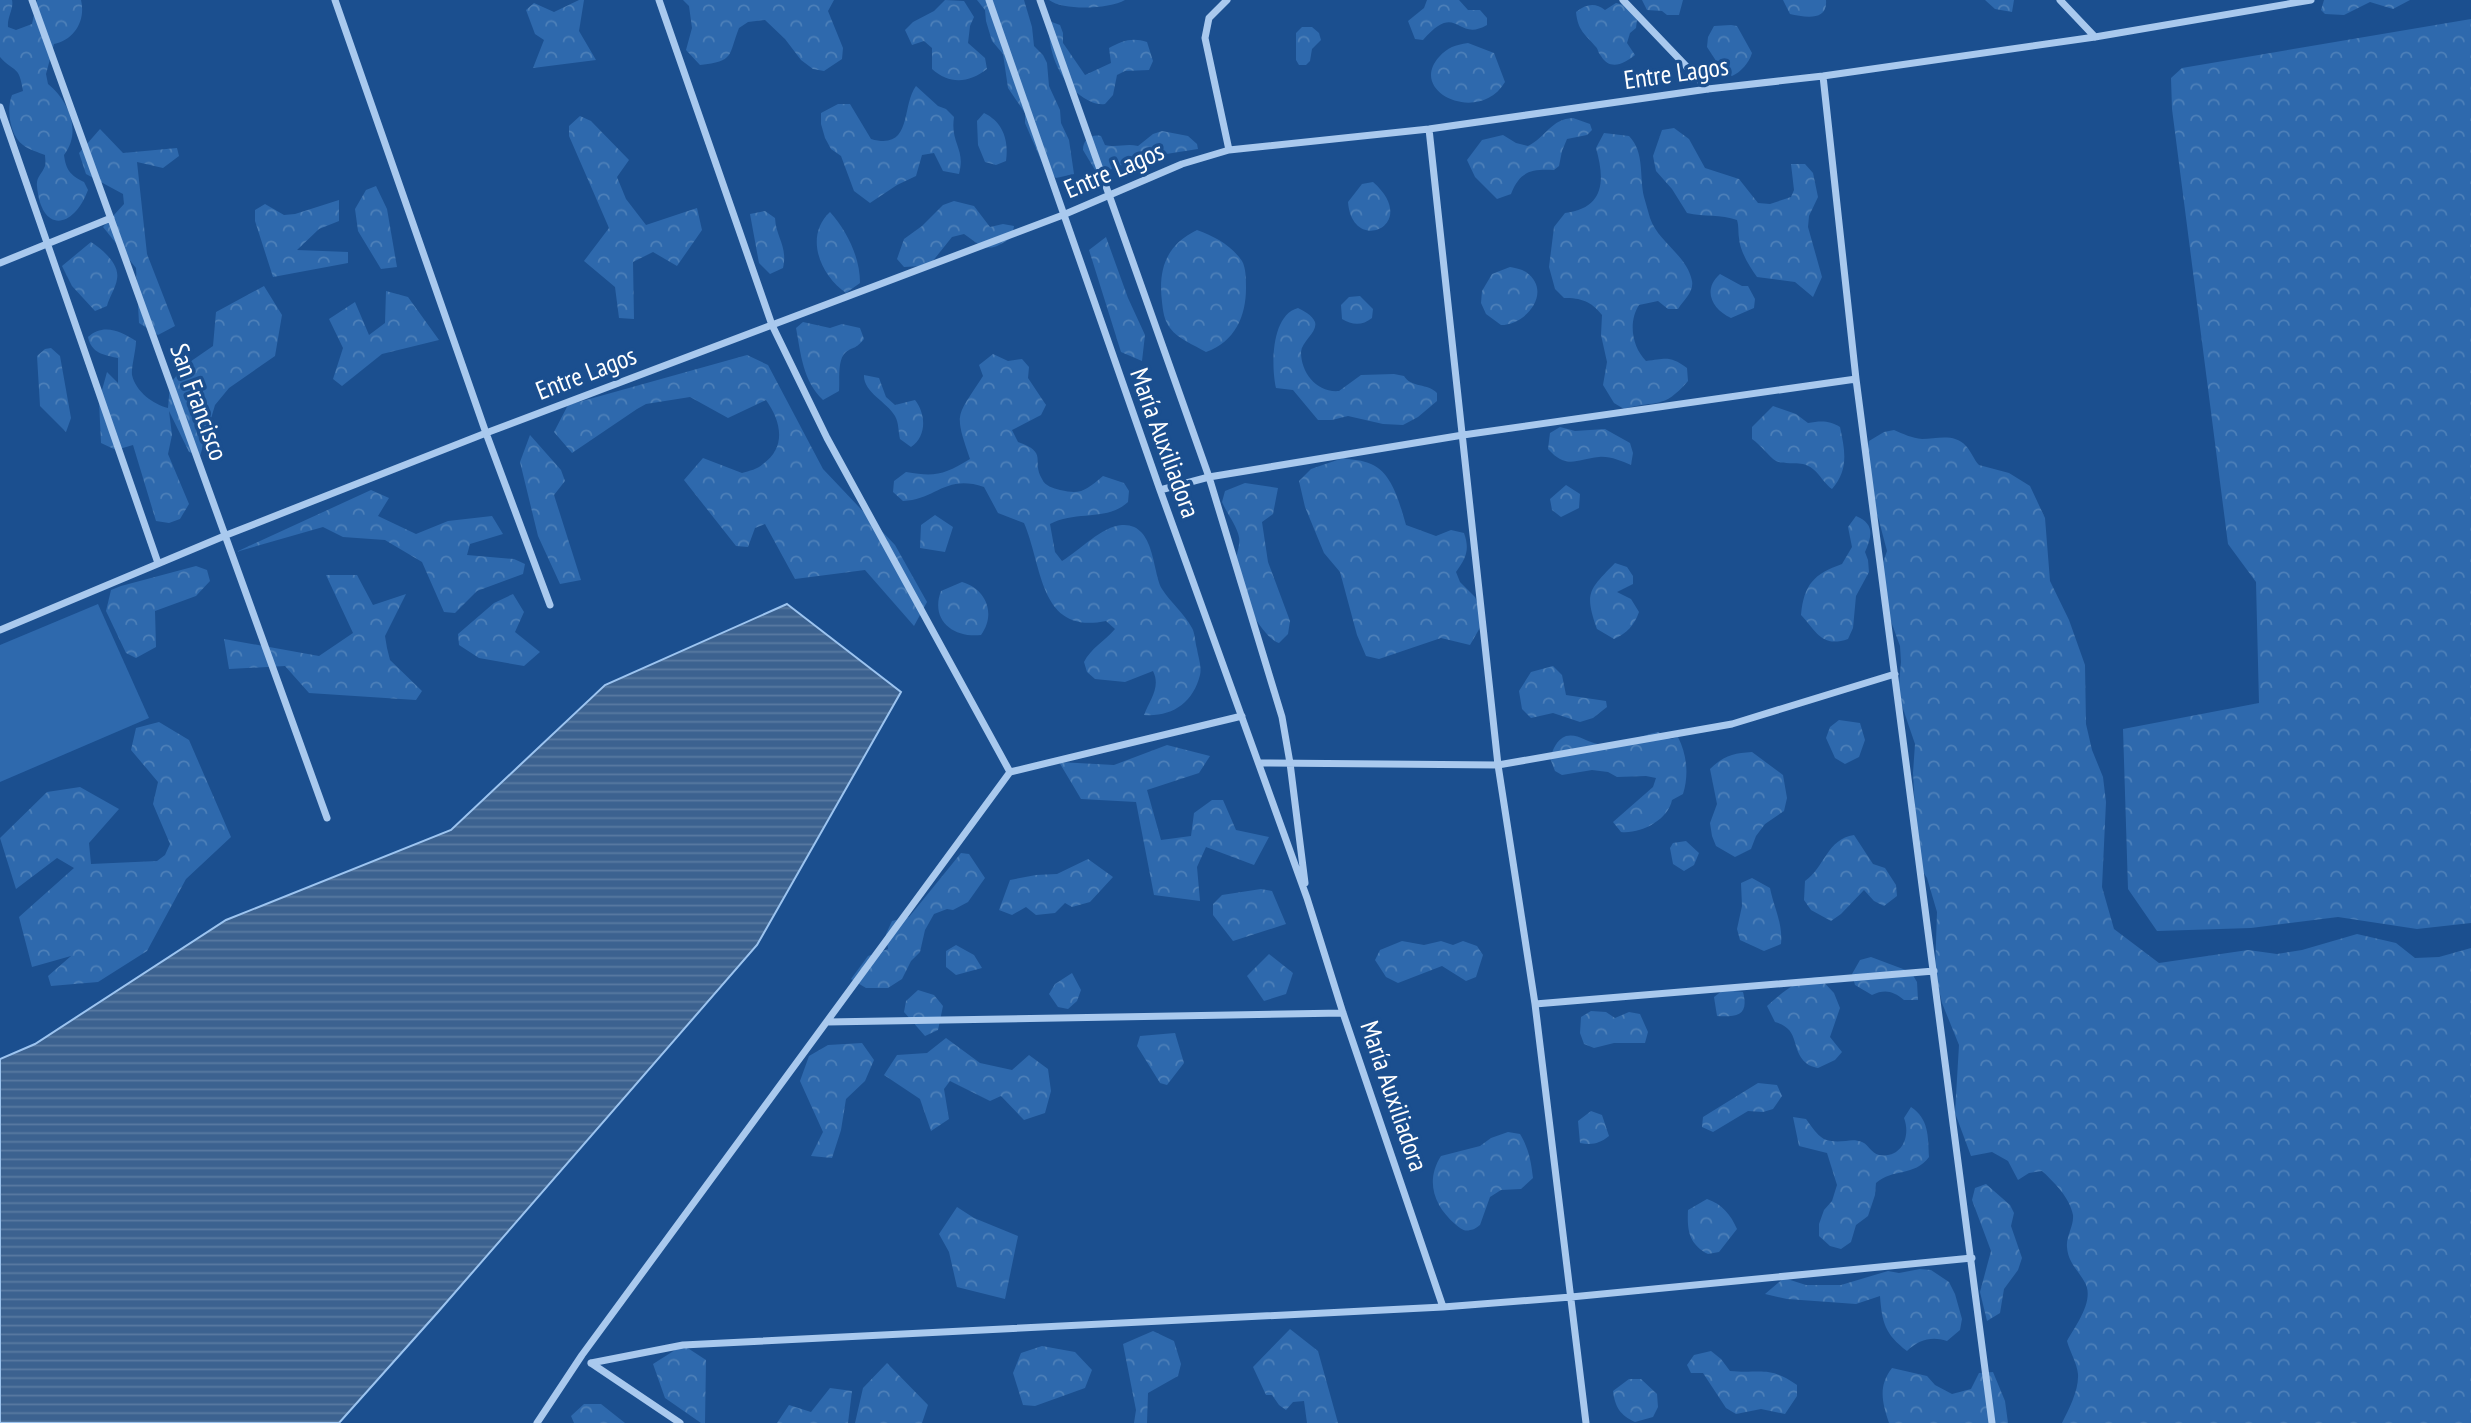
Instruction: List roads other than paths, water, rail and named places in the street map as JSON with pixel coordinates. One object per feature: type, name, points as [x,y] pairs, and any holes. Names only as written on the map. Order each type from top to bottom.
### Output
[{"type":"street","name":"San Francisco","points":[[32,0],[327,818]]},
{"type":"street","points":[[335,0],[486,433],[550,605]]},
{"type":"street","points":[[659,0],[772,325],[827,438],[1010,772]]},
{"type":"street","name":"María Auxiliadora","points":[[989,0],[1160,490],[1307,898],[1343,1013],[1443,1307]]},
{"type":"street","name":"María Auxiliadora","points":[[1040,0],[1209,477],[1282,717],[1307,898]]},
{"type":"street","points":[[1227,0],[1209,18],[1205,38],[1229,150]]},
{"type":"street","points":[[1623,0],[1708,89]]},
{"type":"street","points":[[2060,0],[2095,37]]},
{"type":"street","name":"Entre Lagos","points":[[0,630],[158,563],[486,433],[1063,215],[1182,164],[1229,150],[1429,129],[1708,89],[1823,76],[2095,37],[2285,2],[2311,0]]},
{"type":"street","points":[[1823,76],[1856,379],[1992,1423]]},
{"type":"street","points":[[0,107],[158,563]]},
{"type":"street","points":[[1429,129],[1498,765],[1535,1004],[1586,1423]]},
{"type":"street","points":[[0,263],[111,218]]},
{"type":"street","points":[[1160,490],[1209,477],[1464,435],[1856,379]]},
{"type":"street","points":[[1259,763],[1498,765],[1732,724],[1895,674]]},
{"type":"street","points":[[537,1423],[582,1355],[1010,772],[1242,716]]},
{"type":"street","points":[[1535,1004],[1934,971]]},
{"type":"street","points":[[827,1022],[1343,1013]]},
{"type":"street","points":[[591,1363],[682,1345],[1443,1307],[1972,1258]]},
{"type":"street","points":[[582,1355],[680,1423]]}]
